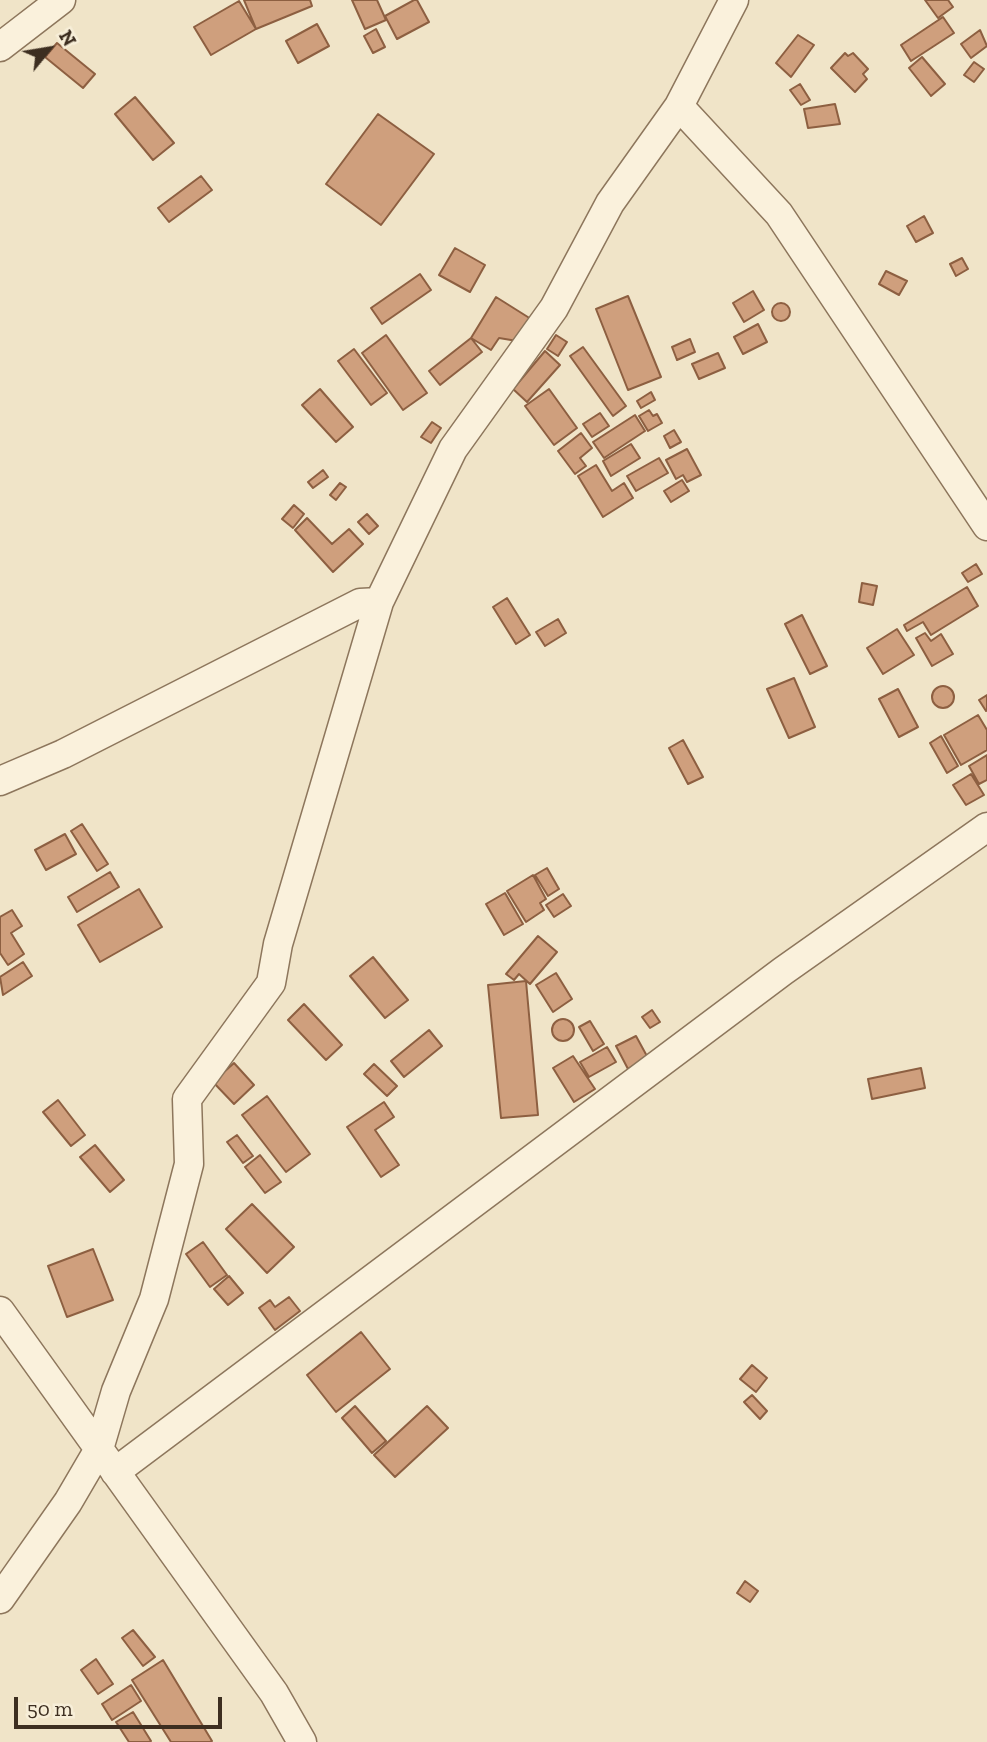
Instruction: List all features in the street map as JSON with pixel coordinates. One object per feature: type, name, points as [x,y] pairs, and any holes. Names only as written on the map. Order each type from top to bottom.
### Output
[{"type":"street","points":[[0,47],[61,0]]},
{"type":"street","points":[[0,1599],[68,1502],[99,1449],[116,1391],[154,1299],[190,1164],[187,1099],[271,983],[278,944],[379,603],[453,449],[554,308],[610,204],[678,106],[734,0]]},
{"type":"street","points":[[678,106],[779,214],[987,526]]},
{"type":"street","points":[[0,781],[62,754],[360,603],[379,603]]},
{"type":"street","points":[[115,1472],[783,971],[987,827]]},
{"type":"street","points":[[0,1311],[274,1693],[302,1742]]},
{"type":"building","points":[[244,0],[310,0],[312,6],[256,29]]},
{"type":"building","points":[[352,0],[377,0],[386,20],[365,29]]},
{"type":"building","points":[[417,0],[429,22],[397,39],[385,16]]},
{"type":"building","points":[[925,0],[948,0],[953,7],[938,18]]},
{"type":"building","points":[[239,1],[256,29],[211,55],[194,27]]},
{"type":"building","points":[[943,17],[954,33],[911,61],[901,45]]},
{"type":"building","points":[[317,24],[329,46],[298,63],[286,41]]},
{"type":"building","points":[[376,29],[385,47],[373,53],[364,36]]},
{"type":"building","points":[[980,30],[987,46],[971,58],[961,44]]},
{"type":"building","points":[[798,35],[814,45],[791,77],[776,63]]},
{"type":"building","points":[[57,43],[95,74],[83,88],[45,57]]},
{"type":"building","points":[[845,53],[848,56],[853,53],[868,69],[863,74],[867,79],[855,92],[831,68]]},
{"type":"building","points":[[922,57],[945,84],[931,96],[909,68]]},
{"type":"building","points":[[974,62],[984,69],[974,82],[964,75]]},
{"type":"building","points":[[800,84],[810,100],[801,105],[790,90]]},
{"type":"building","points":[[135,97],[174,143],[153,160],[115,114]]},
{"type":"building","points":[[835,104],[840,124],[808,128],[804,109]]},
{"type":"building","points":[[378,114],[434,154],[381,225],[326,184]]},
{"type":"building","points":[[201,176],[212,190],[169,222],[158,208]]},
{"type":"building","points":[[924,216],[933,233],[916,242],[907,226]]},
{"type":"building","points":[[455,248],[485,265],[470,292],[439,275]]},
{"type":"building","points":[[962,258],[968,269],[956,276],[950,264]]},
{"type":"building","points":[[886,271],[907,281],[899,295],[879,284]]},
{"type":"building","points":[[420,274],[431,290],[382,324],[371,308]]},
{"type":"building","points":[[753,291],[764,310],[744,322],[733,303]]},
{"type":"building","points":[[628,296],[661,377],[628,390],[596,309]]},
{"type":"building","points":[[496,297],[531,319],[517,341],[499,338],[491,350],[471,338]]},
{"type":"building","points":[[777,303],[785,303],[790,312],[788,319],[777,321],[772,316],[772,308]]},
{"type":"building","points":[[758,324],[767,342],[743,354],[734,337]]},
{"type":"building","points":[[386,335],[427,393],[403,410],[362,353]]},
{"type":"building","points":[[556,335],[567,342],[558,356],[547,349]]},
{"type":"building","points":[[471,338],[482,352],[440,385],[429,371]]},
{"type":"building","points":[[690,339],[695,352],[677,360],[672,347]]},
{"type":"building","points":[[583,347],[626,406],[613,416],[570,356]]},
{"type":"building","points":[[354,349],[387,393],[371,405],[338,361]]},
{"type":"building","points":[[545,351],[560,365],[527,402],[513,389]]},
{"type":"building","points":[[718,353],[725,368],[699,379],[692,364]]},
{"type":"building","points":[[320,389],[353,427],[336,442],[302,405]]},
{"type":"building","points":[[549,389],[577,428],[554,445],[525,406]]},
{"type":"building","points":[[651,392],[655,400],[641,408],[637,401]]},
{"type":"building","points":[[649,410],[653,416],[657,414],[662,423],[648,431],[639,416]]},
{"type":"building","points":[[600,413],[609,426],[592,437],[583,424]]},
{"type":"building","points":[[635,415],[645,431],[604,458],[593,442]]},
{"type":"building","points":[[432,422],[441,428],[431,443],[421,437]]},
{"type":"building","points":[[674,430],[681,442],[670,448],[664,436]]},
{"type":"building","points":[[581,433],[592,448],[580,458],[586,466],[575,474],[558,451]]},
{"type":"building","points":[[631,444],[640,458],[611,476],[603,461]]},
{"type":"building","points":[[687,449],[701,475],[687,482],[683,475],[676,479],[666,460]]},
{"type":"building","points":[[659,458],[668,473],[636,491],[627,476]]},
{"type":"building","points":[[596,465],[612,491],[624,483],[633,498],[603,517],[578,476]]},
{"type":"building","points":[[323,470],[328,477],[313,488],[308,482]]},
{"type":"building","points":[[682,480],[689,491],[671,502],[664,491]]},
{"type":"building","points":[[340,483],[346,487],[336,500],[330,495]]},
{"type":"building","points":[[294,505],[304,514],[293,528],[282,519]]},
{"type":"building","points":[[367,514],[378,526],[369,534],[358,522]]},
{"type":"building","points":[[307,518],[332,544],[349,529],[363,544],[333,572],[295,530]]},
{"type":"building","points":[[976,564],[982,574],[968,582],[962,573]]},
{"type":"building","points":[[862,583],[877,586],[873,605],[859,602]]},
{"type":"building","points":[[967,587],[978,606],[931,635],[923,622],[907,631],[904,625]]},
{"type":"building","points":[[507,598],[530,635],[516,644],[493,607]]},
{"type":"building","points":[[802,615],[827,666],[810,674],[785,624]]},
{"type":"building","points":[[558,619],[566,633],[545,646],[536,632]]},
{"type":"building","points":[[897,629],[914,655],[883,674],[867,648]]},
{"type":"building","points":[[925,633],[931,641],[941,634],[953,654],[932,666],[916,638]]},
{"type":"building","points":[[794,678],[815,727],[789,738],[767,689]]},
{"type":"building","points":[[943,686],[951,689],[954,697],[951,705],[943,708],[935,705],[932,697],[935,689]]},
{"type":"building","points":[[898,689],[918,727],[899,737],[879,699]]},
{"type":"building","points":[[987,695],[987,710],[986,711],[979,700]]},
{"type":"building","points":[[978,715],[987,730],[987,750],[961,765],[944,735]]},
{"type":"building","points":[[941,736],[958,766],[947,773],[930,743]]},
{"type":"building","points":[[683,740],[703,777],[688,784],[669,748]]},
{"type":"building","points":[[987,755],[987,780],[979,784],[969,766]]},
{"type":"building","points":[[971,774],[984,795],[966,805],[953,785]]},
{"type":"building","points":[[82,824],[108,864],[97,871],[71,831]]},
{"type":"building","points":[[65,834],[76,854],[46,870],[35,850]]},
{"type":"building","points":[[547,868],[559,889],[548,896],[535,875]]},
{"type":"building","points":[[110,872],[119,887],[77,912],[68,897]]},
{"type":"building","points":[[533,875],[546,899],[540,903],[544,910],[526,922],[507,891]]},
{"type":"building","points":[[139,889],[162,927],[100,962],[78,925]]},
{"type":"building","points":[[505,893],[523,924],[504,935],[486,904]]},
{"type":"building","points":[[563,894],[571,906],[554,917],[546,905]]},
{"type":"building","points":[[12,910],[22,926],[11,933],[24,954],[8,965],[0,953],[0,917]]},
{"type":"building","points":[[538,936],[557,952],[530,984],[519,974],[514,980],[506,974]]},
{"type":"building","points":[[373,957],[408,1000],[385,1018],[350,976]]},
{"type":"building","points":[[23,962],[32,976],[3,995],[0,977]]},
{"type":"building","points":[[556,973],[572,999],[553,1012],[536,985]]},
{"type":"building","points":[[526,981],[538,1115],[501,1118],[488,985]]},
{"type":"building","points":[[304,1004],[342,1045],[326,1060],[288,1020]]},
{"type":"building","points":[[652,1010],[660,1022],[650,1028],[642,1017]]},
{"type":"building","points":[[563,1019],[571,1022],[574,1030],[571,1038],[563,1041],[555,1038],[552,1030],[555,1022]]},
{"type":"building","points":[[590,1021],[604,1044],[593,1051],[579,1027]]},
{"type":"building","points":[[429,1030],[442,1046],[404,1077],[391,1061]]},
{"type":"building","points":[[636,1036],[648,1058],[628,1069],[616,1046]]},
{"type":"building","points":[[607,1047],[616,1062],[589,1077],[580,1062]]},
{"type":"building","points":[[573,1056],[595,1089],[574,1102],[553,1068]]},
{"type":"building","points":[[234,1063],[254,1085],[234,1104],[213,1082]]},
{"type":"building","points":[[374,1064],[397,1086],[387,1096],[364,1074]]},
{"type":"building","points":[[921,1068],[925,1088],[872,1099],[868,1079]]},
{"type":"building","points":[[267,1096],[310,1154],[286,1172],[242,1115]]},
{"type":"building","points":[[58,1100],[85,1135],[71,1146],[43,1112]]},
{"type":"building","points":[[384,1102],[394,1117],[375,1130],[399,1165],[381,1177],[347,1127]]},
{"type":"building","points":[[237,1135],[253,1156],[243,1163],[227,1142]]},
{"type":"building","points":[[95,1145],[124,1180],[110,1192],[80,1157]]},
{"type":"building","points":[[260,1155],[281,1182],[265,1193],[245,1167]]},
{"type":"building","points":[[252,1204],[294,1247],[267,1273],[226,1229]]},
{"type":"building","points":[[203,1242],[227,1275],[210,1287],[186,1254]]},
{"type":"building","points":[[93,1249],[113,1300],[67,1317],[48,1266]]},
{"type":"building","points":[[229,1276],[243,1293],[228,1305],[214,1289]]},
{"type":"building","points":[[289,1297],[300,1311],[275,1330],[259,1308],[270,1300],[275,1307]]},
{"type":"building","points":[[361,1332],[390,1369],[336,1412],[307,1375]]},
{"type":"building","points":[[752,1365],[767,1378],[756,1392],[740,1379]]},
{"type":"building","points":[[752,1395],[767,1411],[760,1419],[744,1402]]},
{"type":"building","points":[[355,1406],[386,1441],[372,1453],[342,1418]]},
{"type":"building","points":[[427,1406],[448,1428],[395,1477],[374,1455]]},
{"type":"building","points":[[745,1581],[758,1591],[750,1602],[737,1593]]},
{"type":"building","points":[[133,1630],[155,1657],[143,1666],[122,1638]]},
{"type":"building","points":[[96,1659],[113,1684],[98,1694],[81,1670]]},
{"type":"building","points":[[163,1660],[212,1741],[171,1742],[132,1680]]},
{"type":"building","points":[[131,1685],[141,1701],[112,1720],[102,1704]]},
{"type":"building","points":[[133,1712],[151,1741],[129,1742],[116,1722]]}]
